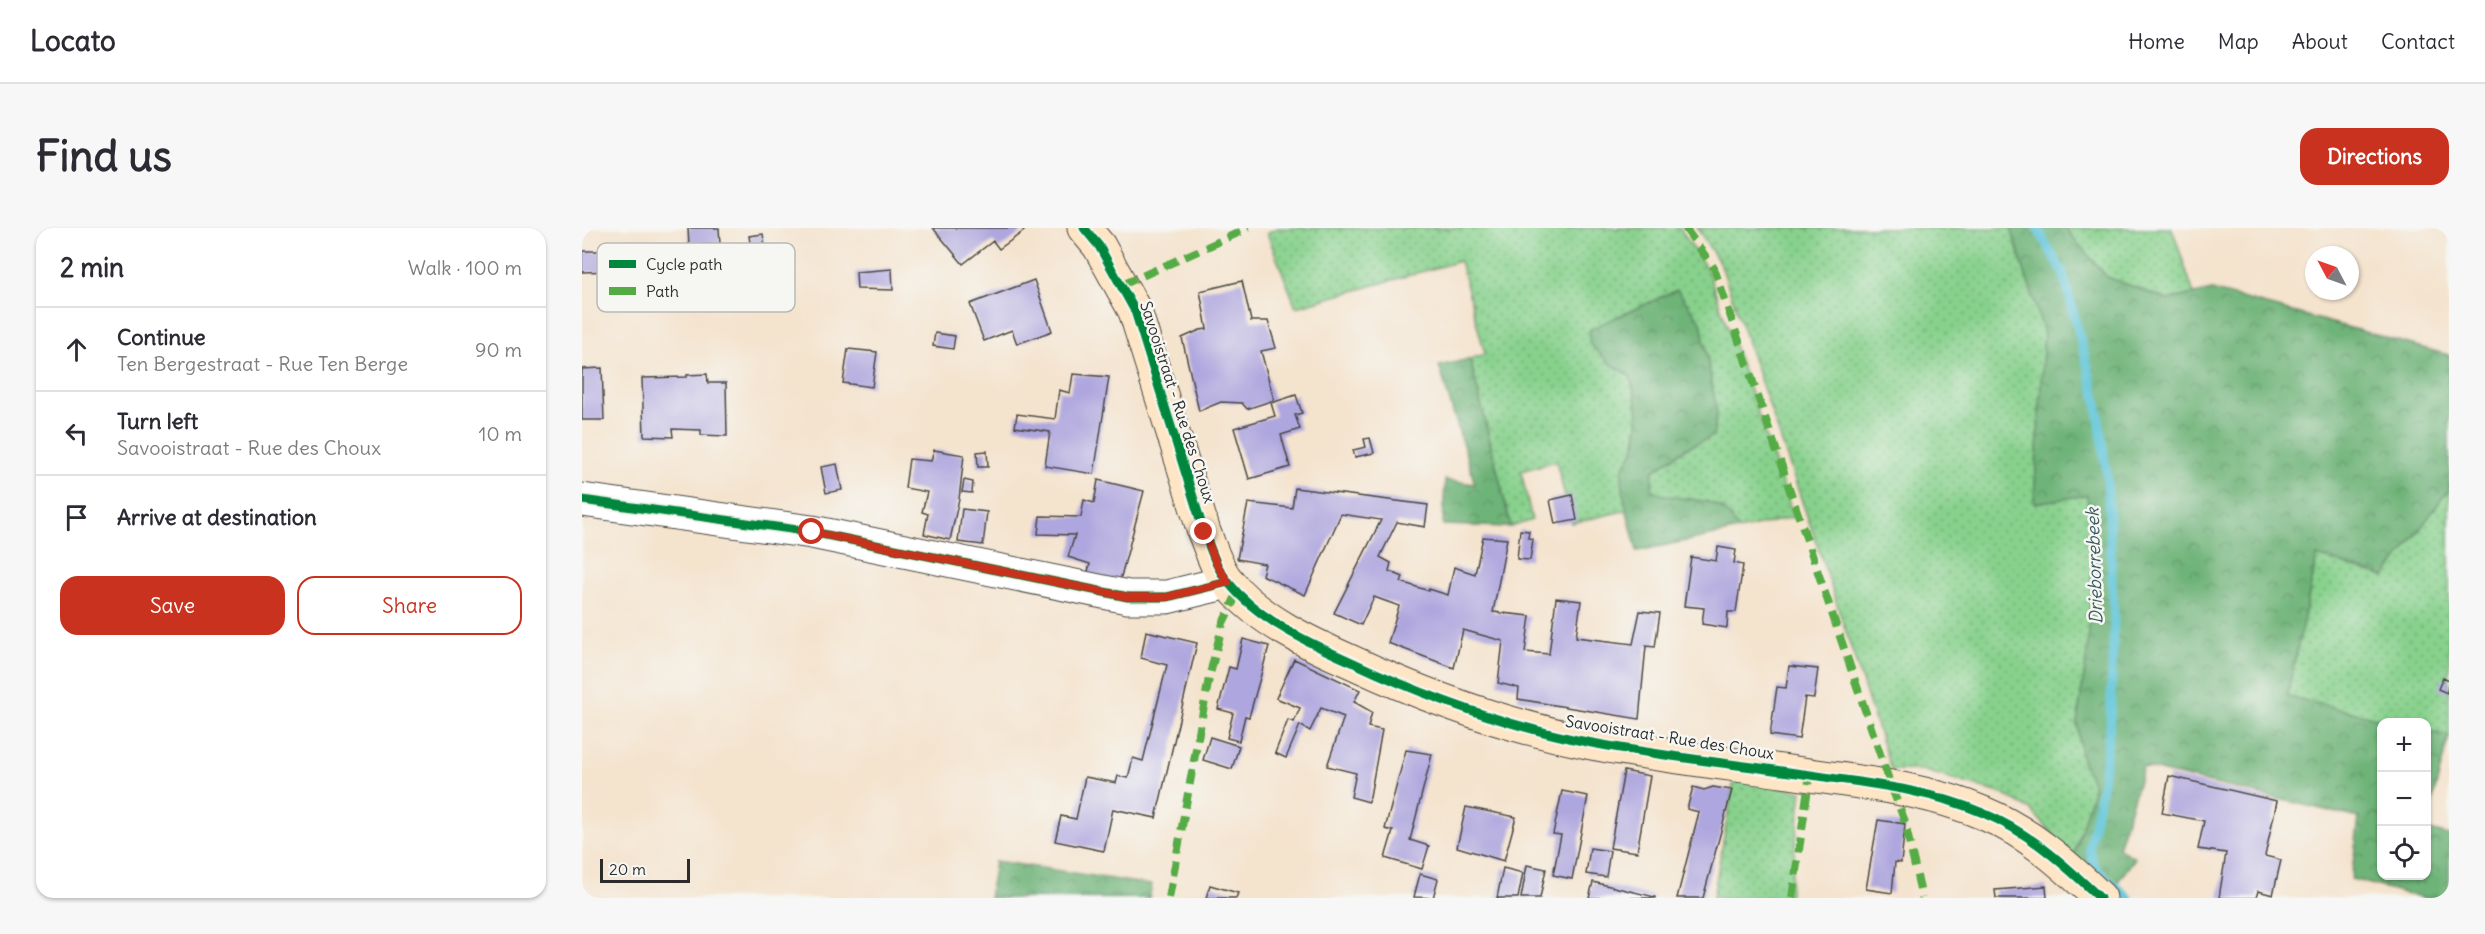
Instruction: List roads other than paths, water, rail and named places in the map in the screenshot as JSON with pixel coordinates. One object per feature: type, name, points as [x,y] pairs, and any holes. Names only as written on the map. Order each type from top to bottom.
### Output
[{"type":"main road","name":"Savooistraat - Rue des Choux","points":[[1084,228],[1099,246],[1135,311],[1204,532],[1217,565],[1228,582],[1248,602],[1272,620],[1329,652],[1417,693],[1513,723],[1591,743],[1891,786],[1981,812],[2017,829],[2046,849],[2100,898]]},
{"type":"street","points":[[582,500],[812,532],[1128,597],[1167,597],[1228,582]]},
{"type":"waterway","name":"Drieborrebeek","points":[[2037,228],[2063,273],[2097,402],[2107,477],[2114,617],[2110,723],[2103,782],[2089,847],[2092,861],[2099,872],[2129,898]]}]
